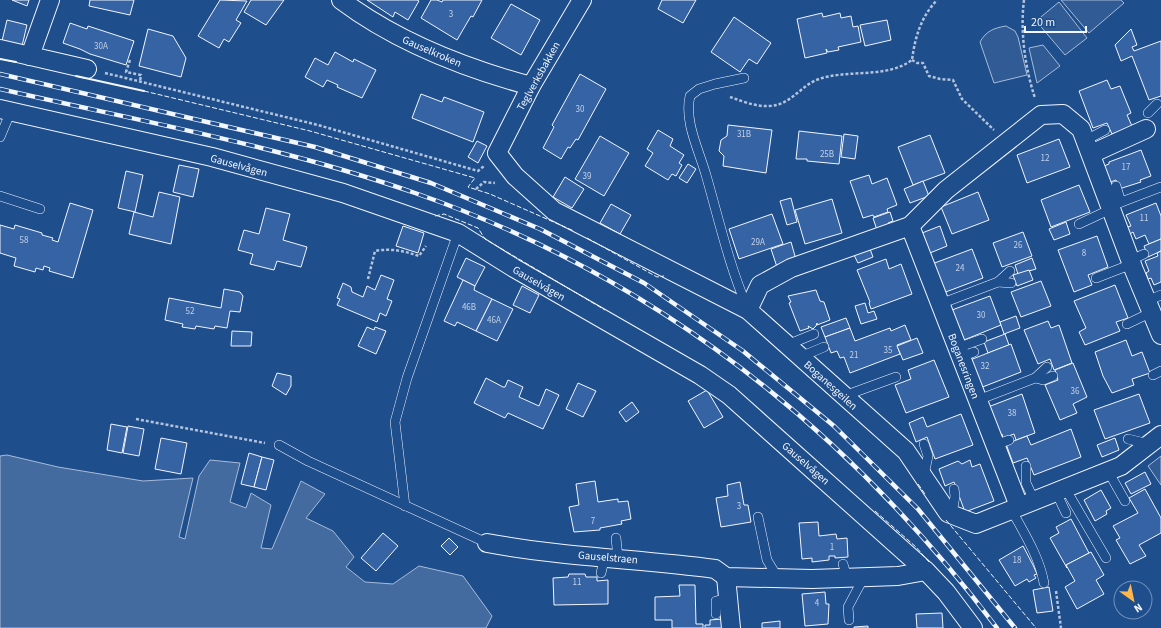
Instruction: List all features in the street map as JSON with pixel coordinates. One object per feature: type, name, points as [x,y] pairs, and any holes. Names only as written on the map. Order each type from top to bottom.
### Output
[{"type":"street","points":[[30,56],[50,0]]},
{"type":"street","name":"Gauselkroken","points":[[342,0],[359,13],[410,43],[492,76],[531,86]]},
{"type":"street","name":"Teglverksbakken","points":[[497,153],[531,86],[582,0]]},
{"type":"street","points":[[0,49],[88,69]]},
{"type":"street","name":"Gauselvågen","points":[[5,110],[212,157],[337,191],[458,233],[509,266],[700,375],[729,395],[926,571],[946,592],[973,628]]},
{"type":"street","points":[[748,310],[760,285],[791,268],[910,226],[926,217],[946,190],[1041,115],[1063,114],[1086,141],[1153,303],[1161,335]]},
{"type":"street","points":[[1086,141],[1147,121]]},
{"type":"street","name":"Boganesgeilen","points":[[497,153],[515,176],[554,211],[748,310],[906,450],[948,513],[976,524],[1121,466],[1155,440]]},
{"type":"street","name":"Boganesringen","points":[[910,226],[940,304],[964,353],[978,400],[1002,442],[1022,505]]},
{"type":"street","name":"Gauselstraen","points":[[487,543],[530,551],[608,562],[715,569],[726,577],[778,578],[852,573],[898,576],[926,571]]},
{"type":"street","points":[[726,577],[731,628]]},
{"type":"lane","points":[[744,78],[699,89],[690,96],[688,103],[691,126],[736,282],[748,310]]},
{"type":"lane","points":[[1147,121],[1157,104]]},
{"type":"lane","name":"Gauselvågen","points":[[0,137],[5,110]]},
{"type":"lane","points":[[1086,141],[1105,130]]},
{"type":"lane","points":[[1114,206],[1116,186]]},
{"type":"lane","points":[[1079,224],[1114,206],[1161,187]]},
{"type":"lane","points":[[0,196],[40,209]]},
{"type":"lane","points":[[405,506],[395,422],[409,371],[458,233]]},
{"type":"lane","points":[[1096,278],[1136,260]]},
{"type":"lane","points":[[940,304],[994,280],[1010,271]]},
{"type":"lane","points":[[994,280],[1011,283]]},
{"type":"lane","points":[[1126,324],[1153,303]]},
{"type":"lane","points":[[787,345],[814,334]]},
{"type":"lane","points":[[964,353],[982,339]]},
{"type":"lane","points":[[800,357],[824,347]]},
{"type":"lane","points":[[978,400],[1035,378],[1047,367]]},
{"type":"lane","points":[[1035,378],[1042,380],[1053,376]]},
{"type":"lane","points":[[844,396],[896,377]]},
{"type":"lane","points":[[1128,439],[1155,440]]},
{"type":"lane","points":[[923,477],[928,456],[924,444]]},
{"type":"lane","points":[[279,445],[308,461],[487,543]]},
{"type":"lane","points":[[1026,466],[1026,483],[1022,505],[1044,583]]},
{"type":"lane","points":[[1108,472],[1125,501]]},
{"type":"lane","points":[[952,514],[955,496],[954,489]]},
{"type":"lane","points":[[1060,490],[1066,513]]},
{"type":"lane","points":[[1060,490],[1106,558]]},
{"type":"lane","points":[[758,517],[767,560],[778,578]]},
{"type":"lane","points":[[608,562],[616,538]]},
{"type":"lane","points":[[849,620],[848,606],[852,573]]},
{"type":"lane","points":[[716,614],[716,601],[728,598]]},
{"type":"path","points":[[699,89],[715,97],[730,97],[769,106],[793,97],[818,79],[837,75],[878,72],[907,64],[912,60],[919,28],[928,9],[937,0]]},
{"type":"path","points":[[1024,0],[1022,16],[1024,47],[1032,90],[1041,115]]},
{"type":"path","points":[[130,60],[126,72],[142,75],[140,81]]},
{"type":"path","points":[[912,60],[917,63],[923,63],[929,76],[953,80],[962,98],[975,114],[995,131],[992,153]]},
{"type":"path","points":[[88,69],[318,125],[478,171],[497,153]]},
{"type":"path","points":[[368,279],[375,251],[386,249],[402,250],[419,256],[426,246]]},
{"type":"path","points":[[136,419],[279,445]]},
{"type":"shaded area","points":[[1061,0],[1121,0],[1124,3],[1089,33]]},
{"type":"shaded area","points":[[1059,2],[1087,38],[1065,55],[1036,21]]},
{"type":"shaded area","points":[[1006,26],[1015,31],[1018,37],[1027,75],[994,83],[980,42],[985,35],[991,31]]},
{"type":"shaded area","points":[[1043,45],[1060,66],[1037,83],[1029,48]]},
{"type":"shaded area","points":[[7,455],[58,467],[143,481],[193,478],[179,537],[185,539],[199,476],[210,460],[240,463],[230,502],[246,508],[251,493],[271,505],[261,548],[272,549],[301,481],[325,494],[306,518],[333,531],[354,557],[346,567],[365,582],[393,584],[419,566],[463,576],[492,616],[486,628],[0,628],[0,456]]},
{"type":"shaded area","points":[[1161,456],[1161,485],[1148,466]]},
{"type":"building","points":[[12,0],[29,0],[27,6]]},
{"type":"building","points":[[90,0],[134,0],[130,15],[89,6]]},
{"type":"building","points":[[220,0],[247,1],[236,20],[241,23],[229,42],[224,39],[219,48],[198,36]]},
{"type":"building","points":[[251,0],[284,0],[266,25],[244,12]]},
{"type":"building","points":[[367,0],[419,1],[408,20],[395,12],[393,17]]},
{"type":"building","points":[[431,0],[442,2],[443,0],[482,0],[473,17],[471,16],[457,40],[421,18]]},
{"type":"building","points":[[662,0],[696,0],[683,23],[658,9]]},
{"type":"building","points":[[511,4],[540,20],[521,55],[491,38]]},
{"type":"building","points":[[822,13],[823,17],[840,13],[841,18],[851,16],[853,27],[858,26],[861,42],[838,47],[839,50],[828,52],[826,49],[827,53],[805,58],[797,19]]},
{"type":"building","points":[[734,17],[771,43],[757,64],[749,59],[740,72],[711,52]]},
{"type":"building","points":[[7,20],[27,25],[22,46],[2,41]]},
{"type":"building","points":[[887,20],[891,40],[865,46],[860,25]]},
{"type":"building","points":[[70,23],[87,29],[88,26],[134,41],[126,65],[90,54],[63,43]]},
{"type":"building","points":[[148,29],[173,36],[186,58],[181,77],[139,66]]},
{"type":"building","points":[[1131,29],[1137,45],[1132,47],[1134,51],[1161,41],[1161,96],[1149,100],[1132,56],[1121,61],[1115,45]]},
{"type":"building","points":[[335,52],[353,62],[354,59],[376,70],[362,98],[337,87],[338,85],[327,80],[323,87],[305,77],[315,58],[328,65]]},
{"type":"building","points":[[580,74],[606,89],[578,140],[576,139],[570,148],[568,147],[561,159],[543,148],[554,127],[552,125]]},
{"type":"building","points":[[1107,80],[1111,89],[1120,86],[1131,113],[1127,115],[1132,126],[1112,134],[1107,123],[1093,128],[1079,91]]},
{"type":"building","points":[[421,94],[442,102],[444,97],[484,112],[473,142],[412,118]]},
{"type":"building","points":[[728,125],[772,130],[766,173],[723,166],[724,156],[719,151],[721,140],[727,136]]},
{"type":"building","points":[[658,130],[673,139],[670,146],[684,155],[679,163],[682,165],[676,176],[672,174],[668,180],[645,166],[653,153],[647,149]]},
{"type":"building","points":[[799,131],[842,136],[839,164],[807,161],[807,159],[796,159]]},
{"type":"building","points":[[844,134],[858,136],[855,159],[841,157]]},
{"type":"building","points":[[930,135],[945,173],[913,185],[898,147]]},
{"type":"building","points":[[600,136],[629,153],[604,196],[575,179]]},
{"type":"building","points":[[1059,139],[1070,167],[1027,183],[1017,155]]},
{"type":"building","points":[[477,141],[487,146],[478,163],[468,157]]},
{"type":"building","points":[[1141,150],[1151,176],[1140,180],[1141,182],[1119,189],[1116,180],[1108,183],[1104,166],[1109,164],[1109,162]]},
{"type":"building","points":[[688,164],[696,169],[687,183],[679,178]]},
{"type":"building","points":[[179,165],[199,169],[193,197],[173,192]]},
{"type":"building","points":[[126,171],[143,175],[135,212],[118,208]]},
{"type":"building","points":[[869,175],[872,184],[887,178],[897,205],[887,209],[888,212],[874,217],[873,215],[863,218],[850,181]]},
{"type":"building","points":[[565,177],[584,189],[572,208],[553,197]]},
{"type":"building","points":[[923,181],[929,196],[910,203],[904,189]]},
{"type":"building","points":[[1079,185],[1090,212],[1051,227],[1041,200]]},
{"type":"building","points":[[159,192],[180,197],[171,244],[129,234],[134,212],[153,217]]},
{"type":"building","points":[[978,192],[989,220],[952,234],[941,207]]},
{"type":"building","points":[[791,198],[797,222],[787,225],[780,201]]},
{"type":"building","points":[[832,199],[842,233],[805,244],[795,210]]},
{"type":"building","points":[[70,203],[93,210],[73,278],[49,271],[50,268],[44,266],[43,270],[36,268],[35,272],[14,266],[16,258],[0,253],[0,225],[14,229],[15,225],[42,233],[42,235],[53,238],[52,240],[58,242]]},
{"type":"building","points":[[1156,203],[1161,216],[1161,239],[1149,244],[1145,235],[1136,239],[1133,232],[1130,234],[1127,227],[1131,226],[1126,215]]},
{"type":"building","points":[[611,204],[631,215],[620,234],[600,223]]},
{"type":"building","points":[[266,208],[290,214],[283,240],[307,247],[301,267],[277,261],[274,270],[250,264],[253,254],[238,250],[244,230],[259,234]]},
{"type":"building","points":[[890,212],[893,221],[888,223],[889,225],[877,230],[873,218]]},
{"type":"building","points":[[772,214],[783,244],[739,259],[729,229]]},
{"type":"building","points":[[1066,222],[1070,234],[1054,240],[1049,229]]},
{"type":"building","points":[[403,226],[424,233],[418,253],[396,246]]},
{"type":"building","points":[[940,226],[947,246],[930,253],[922,233]]},
{"type":"building","points":[[1023,232],[1032,256],[1002,267],[993,243]]},
{"type":"building","points":[[1097,236],[1108,267],[1088,275],[1092,285],[1074,292],[1058,250]]},
{"type":"building","points":[[1161,239],[1161,251],[1148,257],[1144,246]]},
{"type":"building","points":[[791,242],[795,256],[792,262],[777,267],[771,249]]},
{"type":"building","points":[[870,249],[873,257],[858,263],[854,255]]},
{"type":"building","points":[[972,249],[983,278],[943,293],[932,264]]},
{"type":"building","points":[[1161,251],[1161,282],[1154,285],[1151,278],[1148,279],[1146,273],[1149,271],[1145,261],[1158,256],[1157,253]]},
{"type":"building","points":[[466,258],[485,267],[475,286],[457,277]]},
{"type":"building","points":[[1032,258],[1036,269],[1018,274],[1015,265]]},
{"type":"building","points":[[886,259],[889,269],[901,264],[912,294],[871,309],[870,302],[857,270]]},
{"type":"building","points":[[1029,270],[1033,280],[1017,286],[1013,275]]},
{"type":"building","points":[[381,275],[394,280],[387,299],[392,301],[386,316],[380,313],[377,322],[337,305],[340,299],[337,298],[343,283],[351,287],[352,292],[363,297],[367,286],[375,290]]},
{"type":"building","points":[[463,280],[475,286],[474,290],[492,299],[476,331],[457,322],[455,326],[444,321]]},
{"type":"building","points":[[1041,281],[1051,306],[1021,317],[1011,292]]},
{"type":"building","points":[[1115,285],[1128,318],[1116,322],[1120,331],[1085,345],[1079,332],[1086,328],[1074,301]]},
{"type":"building","points":[[522,286],[539,295],[530,313],[513,305]]},
{"type":"building","points":[[224,289],[240,292],[243,296],[240,312],[230,311],[227,328],[215,326],[214,329],[196,326],[195,329],[182,327],[183,324],[165,320],[169,298],[221,308]]},
{"type":"building","points":[[816,290],[820,301],[824,302],[830,320],[817,325],[817,323],[813,329],[808,326],[809,328],[800,331],[789,303],[791,302],[788,296]]},
{"type":"building","points":[[990,296],[1001,325],[964,340],[952,310]]},
{"type":"building","points":[[492,299],[513,309],[497,341],[476,331]]},
{"type":"building","points":[[865,303],[868,313],[874,311],[877,319],[861,324],[855,306]]},
{"type":"building","points":[[1016,316],[1020,328],[1004,334],[1000,322]]},
{"type":"building","points":[[846,318],[850,328],[825,337],[821,327]]},
{"type":"building","points":[[1048,321],[1051,328],[1059,325],[1072,363],[1054,370],[1050,359],[1038,364],[1024,330]]},
{"type":"building","points":[[905,325],[911,340],[897,345],[900,354],[850,373],[844,357],[840,358],[837,351],[831,353],[825,337],[850,328],[855,341],[890,328],[891,331]]},
{"type":"building","points":[[367,327],[374,330],[375,327],[386,331],[376,354],[358,346]]},
{"type":"building","points":[[232,331],[252,332],[251,346],[231,346]]},
{"type":"building","points":[[1005,334],[1009,345],[988,353],[984,342]]},
{"type":"building","points":[[917,338],[923,353],[903,360],[897,346]]},
{"type":"building","points":[[1126,340],[1132,356],[1142,352],[1150,373],[1132,379],[1134,385],[1112,393],[1103,376],[1095,352]]},
{"type":"building","points":[[1011,344],[1021,372],[980,388],[970,360]]},
{"type":"building","points":[[934,360],[949,397],[906,413],[895,385],[911,379],[908,370]]},
{"type":"building","points":[[1073,363],[1087,397],[1073,404],[1077,413],[1060,420],[1045,385],[1058,380],[1055,370]]},
{"type":"building","points":[[277,373],[291,376],[291,386],[286,395],[272,386]]},
{"type":"building","points":[[486,378],[503,387],[505,387],[508,380],[523,387],[519,397],[539,406],[546,389],[559,395],[543,429],[508,413],[505,418],[474,403]]},
{"type":"building","points":[[578,383],[596,391],[583,417],[566,409]]},
{"type":"building","points":[[707,390],[723,417],[704,428],[688,401]]},
{"type":"building","points":[[1022,394],[1035,433],[1016,440],[1014,434],[1003,438],[1002,434],[999,435],[988,407]]},
{"type":"building","points":[[1139,394],[1150,423],[1105,439],[1094,410]]},
{"type":"building","points":[[632,402],[639,412],[626,422],[619,412]]},
{"type":"building","points":[[961,414],[973,445],[935,459],[927,437],[916,442],[909,423],[923,417],[927,427]]},
{"type":"building","points":[[111,424],[127,427],[122,453],[107,450]]},
{"type":"building","points":[[128,426],[144,429],[139,456],[123,453]]},
{"type":"building","points":[[1071,429],[1081,457],[1034,475],[1027,458],[1013,463],[1006,444],[1027,436],[1031,445]]},
{"type":"building","points":[[161,438],[187,443],[181,474],[155,469]]},
{"type":"building","points":[[1115,438],[1119,450],[1102,457],[1097,445]]},
{"type":"building","points":[[249,453],[262,457],[254,487],[241,484]]},
{"type":"building","points":[[262,457],[274,460],[266,490],[254,487]]},
{"type":"building","points":[[970,460],[972,467],[980,464],[994,501],[965,512],[954,482],[945,486],[939,469],[958,461],[962,464]]},
{"type":"building","points":[[1145,472],[1151,484],[1131,494],[1125,483]]},
{"type":"building","points":[[595,481],[598,502],[618,499],[618,502],[628,501],[631,519],[621,521],[622,524],[600,528],[600,530],[574,532],[569,507],[579,505],[576,484]]},
{"type":"building","points":[[740,482],[744,505],[748,505],[751,522],[721,527],[716,498],[728,496],[727,485]]},
{"type":"building","points":[[1145,489],[1161,518],[1161,533],[1139,545],[1146,556],[1130,564],[1116,540],[1120,538],[1113,526],[1138,513],[1129,498]]},
{"type":"building","points":[[1101,490],[1111,508],[1106,511],[1107,514],[1095,521],[1084,500]]},
{"type":"building","points":[[1071,519],[1089,553],[1066,565],[1067,568],[1050,538],[1059,533],[1056,527]]},
{"type":"building","points":[[818,522],[819,536],[836,534],[837,539],[847,538],[848,557],[835,558],[835,556],[829,556],[829,560],[812,562],[812,558],[802,559],[799,523]]},
{"type":"building","points":[[383,533],[398,546],[376,571],[361,558]]},
{"type":"building","points":[[449,538],[458,547],[450,555],[441,546]]},
{"type":"building","points":[[1023,546],[1037,574],[1034,575],[1036,578],[1029,582],[1027,579],[1015,586],[999,560]]},
{"type":"building","points":[[1091,552],[1104,575],[1096,580],[1104,594],[1077,609],[1065,587],[1075,581],[1066,565]]},
{"type":"building","points":[[569,574],[585,574],[586,577],[597,577],[597,581],[608,580],[608,604],[554,605],[553,578],[568,577]]},
{"type":"building","points":[[679,585],[695,585],[696,624],[703,624],[703,628],[672,628],[672,620],[655,620],[655,597],[680,596]]},
{"type":"building","points":[[1049,587],[1053,611],[1037,613],[1033,590]]},
{"type":"building","points":[[825,592],[826,604],[829,604],[828,624],[805,626],[802,594]]},
{"type":"building","points":[[942,613],[943,628],[917,628],[916,614]]},
{"type":"building","points":[[723,619],[723,628],[705,628],[705,625],[710,625],[710,620]]},
{"type":"building","points":[[780,621],[780,628],[762,628],[762,623]]},
{"type":"building","points":[[868,626],[868,628],[854,628],[854,627]]},
{"type":"railway","points":[[0,74],[315,147],[431,183],[540,229],[644,283],[743,351],[834,426],[918,509],[1015,628]]},
{"type":"railway","points":[[0,89],[209,135],[313,161],[364,176],[415,193],[502,227],[585,268],[664,314],[739,366],[809,424],[876,487],[938,555],[997,628]]},
{"type":"fence","points":[[144,91],[310,131],[475,178],[468,187],[490,194],[574,231]]},
{"type":"fence","points":[[435,216],[444,214],[478,228],[485,239],[605,310]]},
{"type":"fence","points":[[587,238],[657,277],[664,276]]},
{"type":"fence","points":[[918,484],[925,494]]},
{"type":"fence","points":[[875,511],[916,547],[929,562]]},
{"type":"fence","points":[[946,520],[1036,628]]},
{"type":"wall","points":[[0,59],[16,62]]},
{"type":"wall","points":[[76,76],[144,91]]}]
